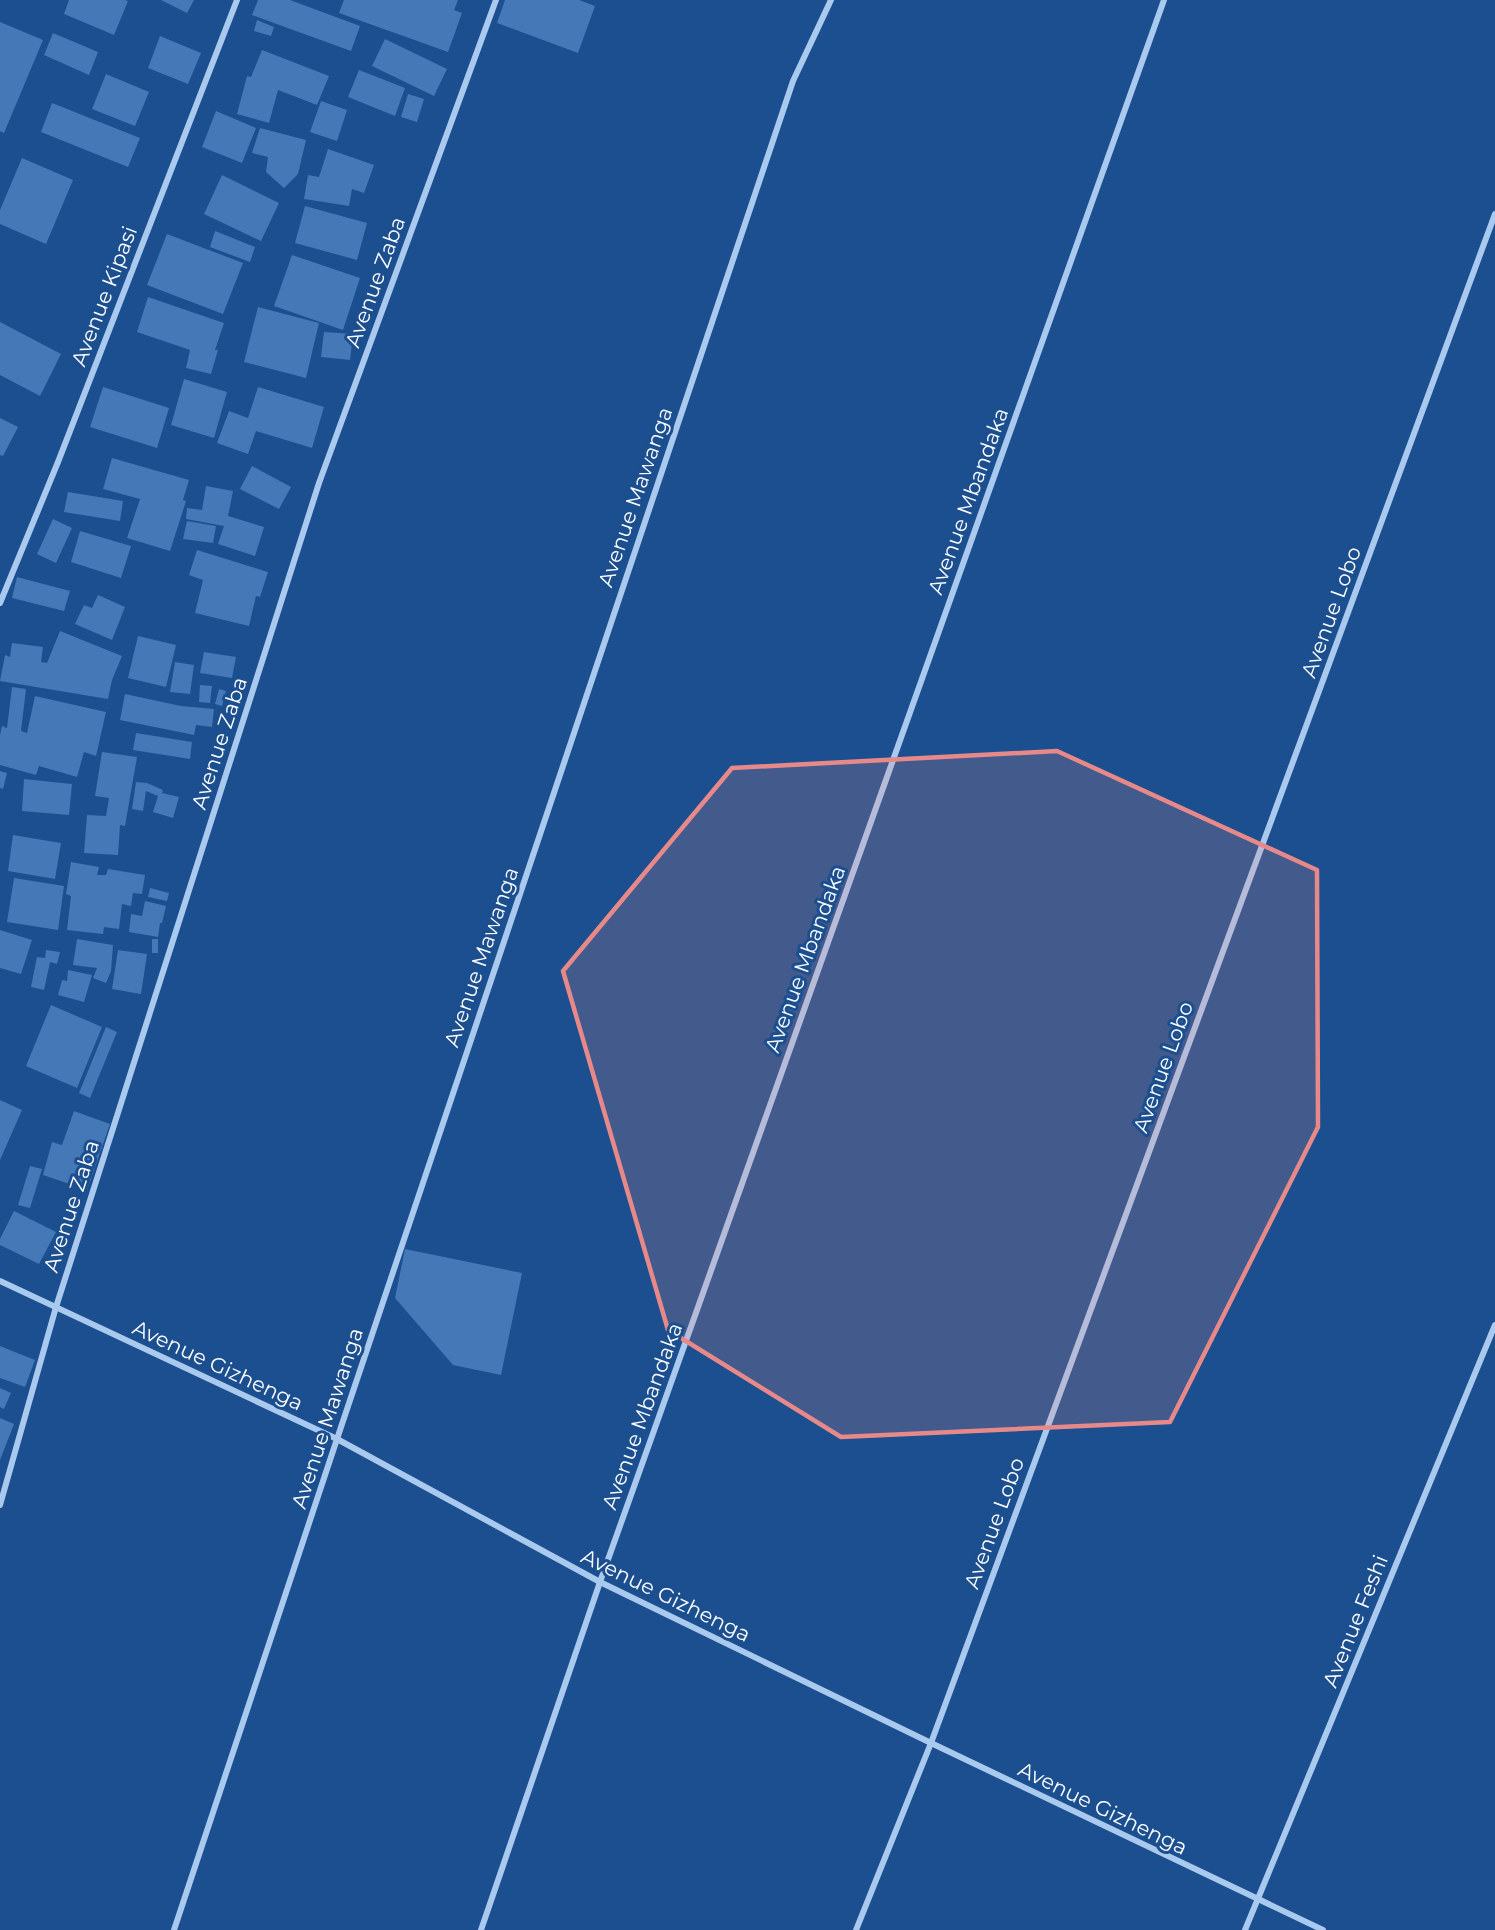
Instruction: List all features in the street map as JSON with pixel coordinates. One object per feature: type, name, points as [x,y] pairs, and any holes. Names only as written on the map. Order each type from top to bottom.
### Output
[{"type":"street","name":"Avenue Kipasi","points":[[0,603],[58,462],[237,0]]},
{"type":"street","name":"Avenue Zaba","points":[[0,1505],[56,1307],[319,483],[496,0]]},
{"type":"street","name":"Avenue Mawanga","points":[[174,1930],[793,81],[831,0]]},
{"type":"street","name":"Avenue Mbandaka","points":[[481,1930],[600,1582],[1164,0]]},
{"type":"street","name":"Avenue Lobo","points":[[856,1930],[931,1743],[1495,214]]},
{"type":"street","name":"Avenue Gizhenga","points":[[0,1281],[337,1439],[600,1582],[1323,1930]]},
{"type":"street","name":"Avenue Feshi","points":[[1245,1930],[1495,1325]]},
{"type":"highlighted area","points":[[1057,751],[1317,870],[1318,1127],[1170,1422],[841,1437],[668,1330],[563,971],[732,768]]},
{"type":"building","points":[[69,0],[128,1],[114,35],[64,14]]},
{"type":"building","points":[[161,0],[194,0],[187,13]]},
{"type":"building","points":[[258,0],[290,0],[360,26],[351,51],[252,15]]},
{"type":"building","points":[[344,0],[458,0],[454,10],[462,13],[448,52],[339,13]]},
{"type":"building","points":[[505,0],[579,0],[595,6],[578,53],[497,23]]},
{"type":"building","points":[[257,20],[274,27],[271,36],[254,31]]},
{"type":"building","points":[[0,22],[43,40],[4,133],[0,131]]},
{"type":"building","points":[[53,33],[98,52],[89,75],[44,55]]},
{"type":"building","points":[[160,36],[201,53],[188,84],[148,68]]},
{"type":"building","points":[[385,39],[447,69],[434,96],[372,66]]},
{"type":"building","points":[[262,50],[329,76],[317,105],[278,90],[269,123],[237,114],[247,76],[251,77]]},
{"type":"building","points":[[359,70],[405,88],[395,116],[348,97]]},
{"type":"building","points":[[106,74],[149,92],[135,126],[92,109]]},
{"type":"building","points":[[408,94],[424,99],[417,122],[401,117]]},
{"type":"building","points":[[321,101],[347,110],[337,141],[310,132]]},
{"type":"building","points":[[52,103],[140,138],[128,167],[41,132]]},
{"type":"building","points":[[216,111],[256,128],[242,163],[202,147]]},
{"type":"building","points":[[260,128],[306,140],[298,174],[284,188],[266,172],[268,157],[252,153]]},
{"type":"building","points":[[328,149],[374,165],[364,193],[352,189],[349,206],[304,199],[308,175],[319,177]]},
{"type":"building","points":[[22,158],[73,180],[46,244],[0,224],[0,210]]},
{"type":"building","points":[[222,175],[279,203],[261,241],[204,214]]},
{"type":"building","points":[[305,206],[367,223],[357,260],[295,243]]},
{"type":"building","points":[[215,231],[255,247],[250,262],[210,247]]},
{"type":"building","points":[[167,234],[243,263],[223,314],[147,285]]},
{"type":"building","points":[[292,255],[360,278],[343,330],[274,306]]},
{"type":"building","points":[[148,297],[224,323],[215,350],[218,350],[211,374],[186,368],[190,350],[137,332]]},
{"type":"building","points":[[258,307],[319,323],[306,378],[244,362]]},
{"type":"building","points":[[0,322],[61,354],[40,396],[0,375]]},
{"type":"building","points":[[324,332],[353,334],[350,360],[321,357]]},
{"type":"building","points":[[184,379],[227,392],[214,438],[171,425]]},
{"type":"building","points":[[103,387],[169,408],[157,448],[90,427]]},
{"type":"building","points":[[258,387],[324,407],[312,448],[256,431],[248,454],[217,443],[229,411],[248,418]]},
{"type":"building","points":[[0,418],[18,427],[3,456],[0,455]]},
{"type":"building","points":[[112,458],[189,480],[183,500],[186,501],[170,551],[127,538],[140,499],[103,489]]},
{"type":"building","points":[[252,466],[291,487],[279,509],[240,489]]},
{"type":"building","points":[[206,486],[233,491],[228,516],[264,527],[255,556],[218,544],[224,526],[186,519],[187,508],[202,510]]},
{"type":"building","points":[[68,492],[123,501],[120,521],[64,512]]},
{"type":"building","points":[[53,519],[72,528],[56,563],[37,554]]},
{"type":"building","points":[[187,521],[216,526],[213,543],[183,539]]},
{"type":"building","points":[[80,531],[131,546],[121,578],[71,562]]},
{"type":"building","points":[[197,550],[268,572],[260,597],[256,596],[249,626],[195,613],[203,580],[189,575]]},
{"type":"building","points":[[17,577],[70,591],[64,611],[12,598]]},
{"type":"building","points":[[98,595],[125,607],[112,640],[75,624],[84,605],[92,608]]},
{"type":"building","points":[[60,631],[122,656],[112,680],[108,699],[0,681],[5,655],[10,657],[12,643],[43,647],[41,662],[47,663]]},
{"type":"building","points":[[138,636],[176,645],[166,687],[128,678]]},
{"type":"building","points":[[204,652],[236,657],[232,678],[200,673]]},
{"type":"building","points":[[175,662],[194,665],[190,694],[170,692]]},
{"type":"building","points":[[200,685],[212,686],[210,703],[199,702]]},
{"type":"building","points":[[12,687],[26,689],[21,731],[27,733],[35,696],[106,712],[96,756],[84,752],[77,777],[39,766],[36,775],[0,765],[0,735],[2,726],[7,728]]},
{"type":"building","points":[[219,689],[226,691],[222,706],[215,704]]},
{"type":"building","points":[[125,694],[181,706],[214,709],[212,727],[196,725],[194,735],[120,720]]},
{"type":"building","points":[[136,733],[192,742],[190,759],[133,750]]},
{"type":"building","points":[[102,752],[137,757],[125,826],[120,825],[118,855],[84,853],[87,815],[106,816],[109,798],[95,796]]},
{"type":"building","points":[[0,771],[7,773],[3,789],[0,788]]},
{"type":"building","points":[[24,779],[72,784],[69,815],[22,811]]},
{"type":"building","points":[[136,782],[147,783],[163,790],[162,793],[179,797],[173,818],[153,812],[158,796],[146,791],[143,811],[132,809]]},
{"type":"building","points":[[13,835],[61,843],[55,879],[8,871]]},
{"type":"building","points":[[71,862],[99,867],[97,875],[106,875],[108,869],[145,875],[142,894],[133,893],[131,906],[122,904],[119,929],[104,927],[103,934],[67,930],[71,896],[66,894]]},
{"type":"building","points":[[14,878],[64,886],[58,930],[7,922]]},
{"type":"building","points":[[150,888],[169,893],[167,901],[148,897]]},
{"type":"building","points":[[145,901],[166,906],[158,937],[129,932],[131,914],[142,916]]},
{"type":"building","points":[[0,930],[32,940],[21,974],[0,968]]},
{"type":"building","points":[[77,939],[113,945],[111,971],[106,983],[93,978],[97,968],[73,965]]},
{"type":"building","points":[[152,939],[158,939],[158,953],[152,953]]},
{"type":"building","points":[[46,950],[60,952],[57,964],[50,962],[44,990],[31,987],[37,957],[45,958]]},
{"type":"building","points":[[118,950],[147,954],[141,994],[112,989]]},
{"type":"building","points":[[68,970],[92,975],[84,1002],[58,995],[62,980],[67,981]]},
{"type":"building","points":[[51,1005],[102,1027],[77,1088],[26,1066]]},
{"type":"building","points":[[106,1027],[117,1032],[90,1098],[79,1093]]},
{"type":"building","points":[[0,1100],[22,1110],[0,1160]]},
{"type":"building","points":[[74,1111],[110,1124],[87,1190],[43,1175],[52,1142],[62,1145]]},
{"type":"building","points":[[30,1166],[42,1169],[30,1208],[18,1205]]},
{"type":"building","points":[[14,1211],[56,1232],[39,1264],[0,1245],[0,1239]]},
{"type":"building","points":[[405,1249],[522,1273],[501,1375],[453,1365],[395,1298]]},
{"type":"building","points":[[0,1346],[35,1360],[25,1387],[0,1378]]},
{"type":"building","points":[[0,1388],[11,1393],[4,1409],[0,1407]]},
{"type":"building","points":[[0,1418],[14,1424],[0,1460]]}]
